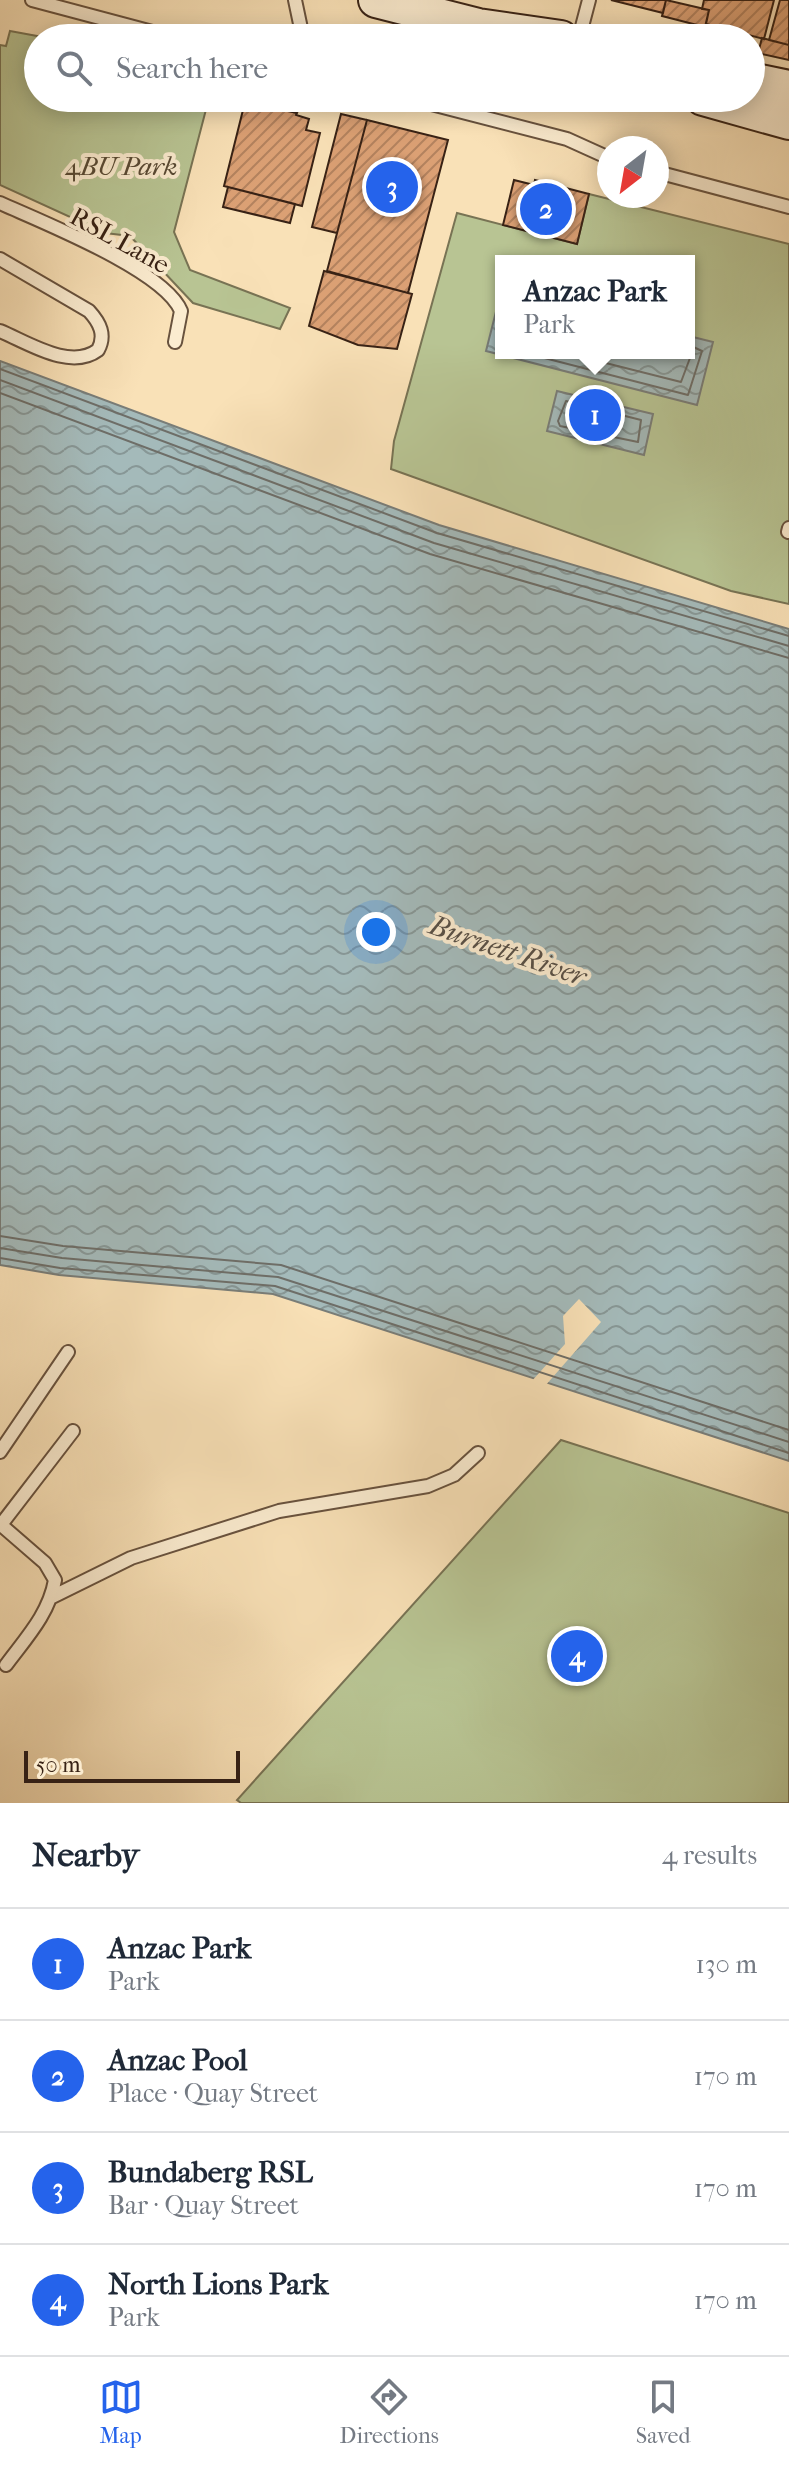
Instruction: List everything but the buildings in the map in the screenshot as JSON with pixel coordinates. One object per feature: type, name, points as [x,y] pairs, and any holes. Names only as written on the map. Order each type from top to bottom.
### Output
[{"type":"main road","points":[[376,0],[470,24]]},
{"type":"main road","points":[[765,83],[789,88]]},
{"type":"main road","points":[[753,112],[789,122]]},
{"type":"lane","points":[[32,0],[122,24]]},
{"type":"lane","points":[[295,0],[300,24]]},
{"type":"lane","points":[[583,24],[589,0]]},
{"type":"lane","points":[[462,112],[567,139],[597,153]]},
{"type":"lane","points":[[669,175],[789,207]]},
{"type":"lane","name":"RSL Lane","points":[[0,203],[133,267],[164,288],[181,311],[175,342]]},
{"type":"lane","points":[[0,259],[89,311],[97,319],[102,336],[98,350],[74,358],[48,352],[0,331]]},
{"type":"lane","points":[[0,1452],[68,1352]]},
{"type":"lane","points":[[6,1665],[52,1597],[55,1580],[45,1563],[0,1525],[73,1431]]},
{"type":"lane","points":[[52,1597],[131,1558],[279,1511],[428,1486],[454,1475],[478,1453]]},
{"type":"green space","name":"4BU Park","points":[[10,31],[24,34],[24,112],[205,112],[174,232],[190,270],[290,308],[280,329],[193,303],[130,236],[105,233],[0,185],[0,45],[6,46]]},
{"type":"green space","points":[[589,194],[597,196],[597,208],[645,208],[789,244],[789,604],[731,591],[391,469],[394,441],[457,213],[577,244]]},
{"type":"green space","points":[[561,1440],[789,1513],[789,1803],[241,1803],[237,1800]]},
{"type":"water","points":[[495,316],[495,353],[486,351]]},
{"type":"water","points":[[695,338],[713,342],[697,405],[517,359],[695,359]]},
{"type":"water","name":"Burnett River","points":[[0,361],[439,525],[789,629],[789,1461],[273,1294],[59,1275],[0,1265]]},
{"type":"water","points":[[557,391],[653,414],[644,455],[547,431]]},
{"type":"pier","points":[[579,1299],[601,1322],[545,1386],[531,1382],[565,1344],[563,1316]]},
{"type":"place","name":"Bundaberg RSL","points":[[392,187]]},
{"type":"place","name":"Anzac Pool","points":[[546,209]]},
{"type":"place","name":"Anzac Park","points":[[595,415]]},
{"type":"place","name":"North Lions Park","points":[[577,1656]]}]
